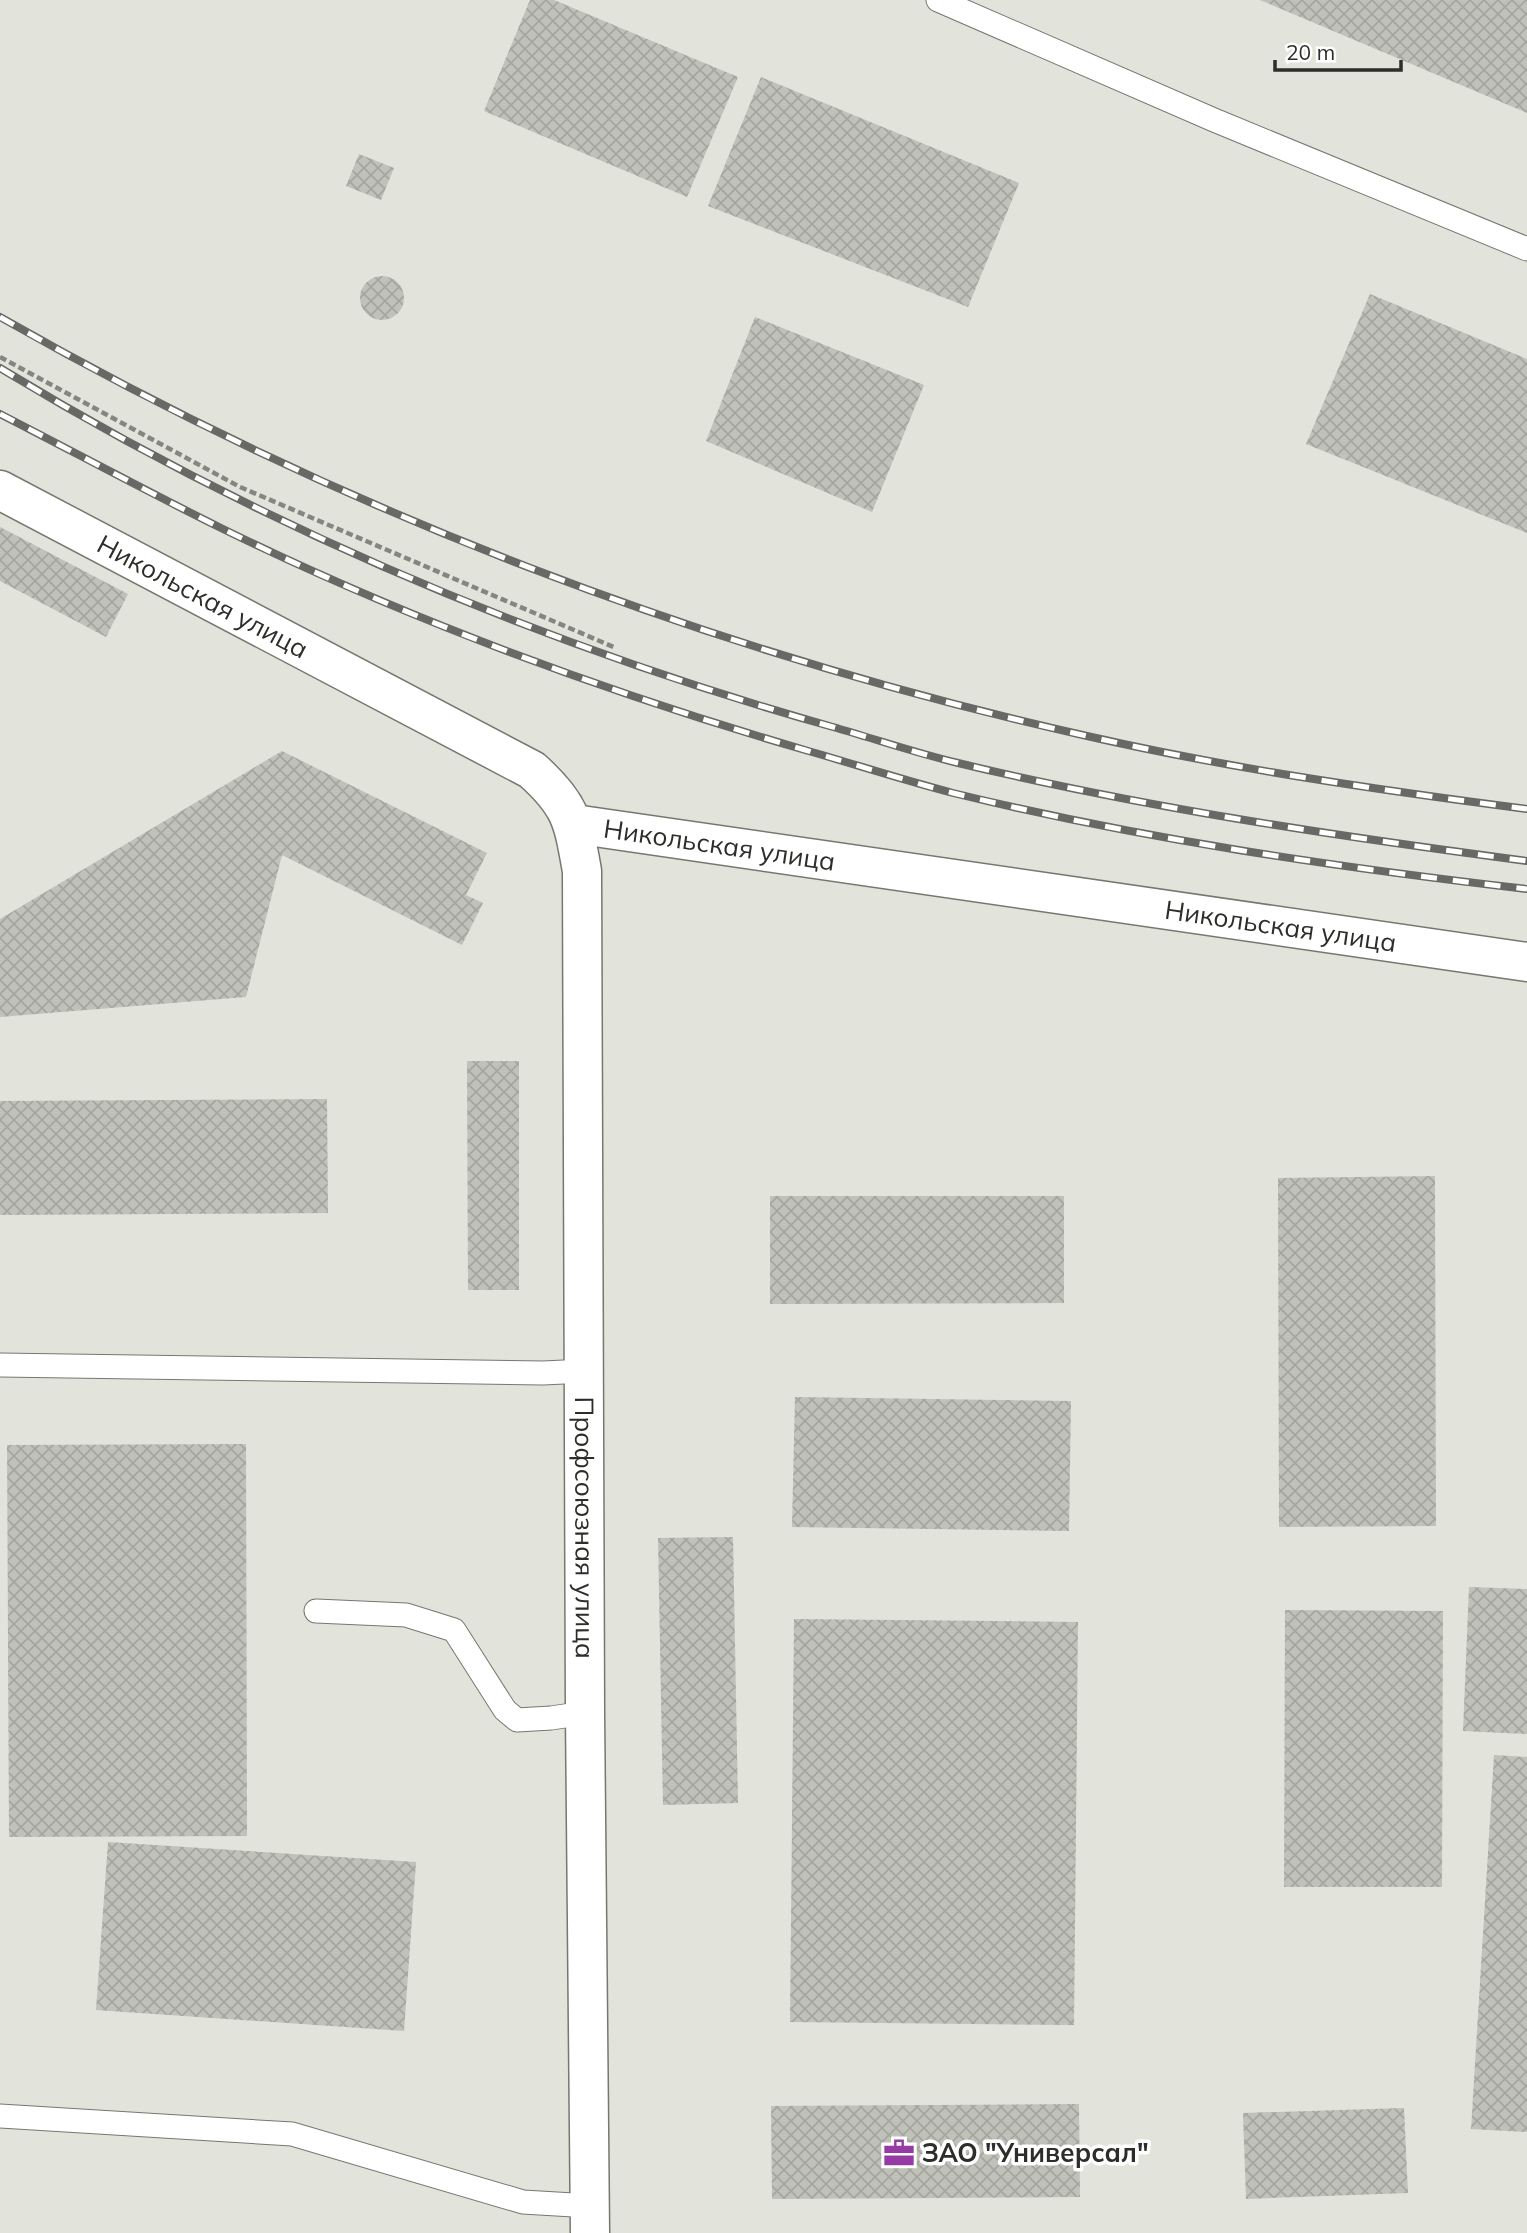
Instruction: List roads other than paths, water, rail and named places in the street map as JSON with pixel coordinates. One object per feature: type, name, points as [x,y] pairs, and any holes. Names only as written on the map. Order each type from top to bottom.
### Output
[{"type":"street","name":"Никольская улица","points":[[0,489],[532,770],[555,791],[574,824],[1527,962]]},
{"type":"street","name":"Профсоюзная улица","points":[[574,824],[582,871],[590,2219]]},
{"type":"lane","points":[[938,0],[1214,120],[1527,249]]},
{"type":"lane","points":[[0,1365],[543,1373],[585,1371]]},
{"type":"lane","points":[[316,1611],[406,1615],[454,1630],[505,1710],[517,1720],[585,1713]]},
{"type":"lane","points":[[0,2116],[292,2134],[590,2219]]},
{"type":"railway","points":[[0,317],[128,387],[259,452],[392,512],[528,567],[665,617],[804,662],[945,702],[1141,748],[1306,778],[1527,809]]},
{"type":"railway","points":[[0,368],[198,479],[404,576],[510,619],[724,694],[927,755],[1099,794],[1241,820],[1527,861]]},
{"type":"railway","points":[[0,414],[223,529],[364,594],[582,679],[730,728],[953,793],[1095,824],[1310,861],[1527,889]]},
{"type":"place","name":"ЗАО \"Универсал\"","points":[[899,2153]]}]
